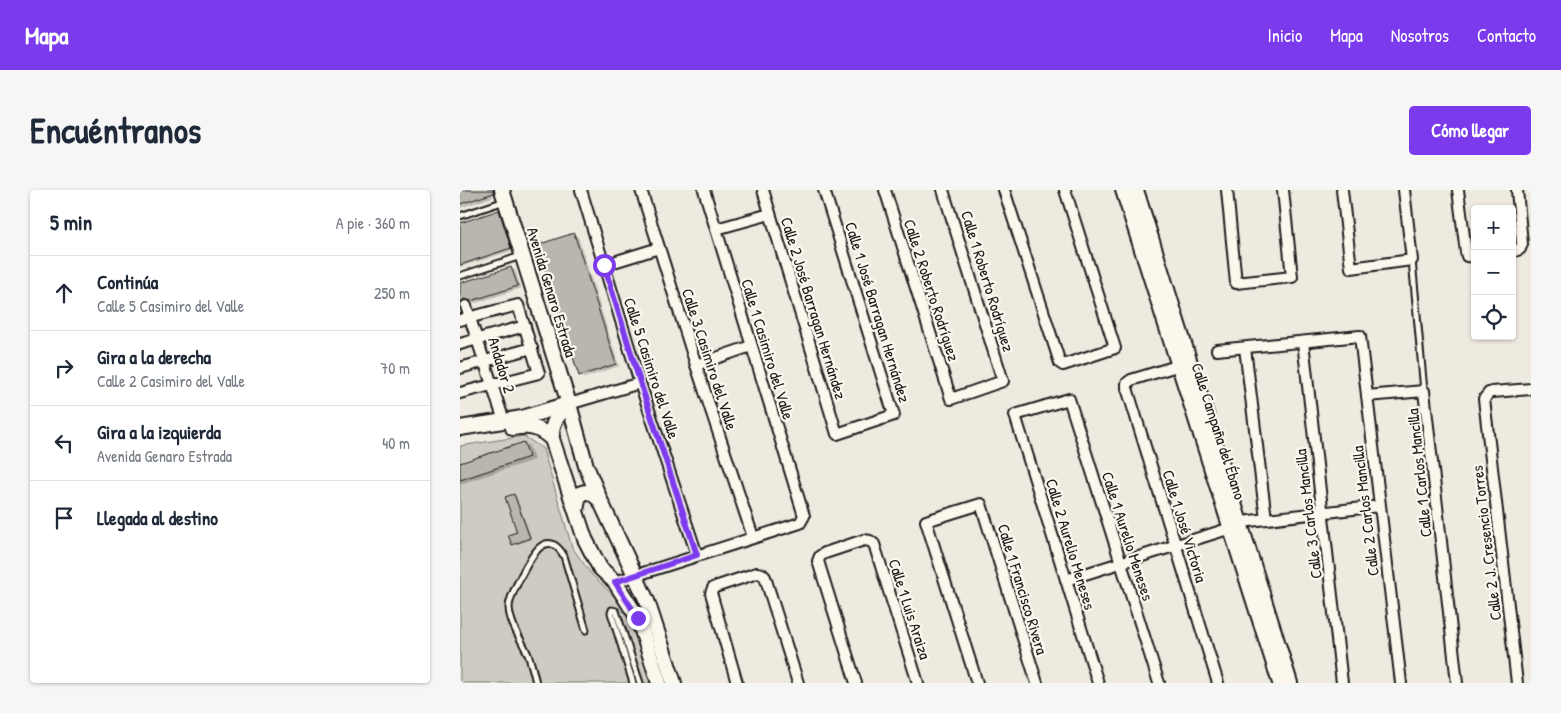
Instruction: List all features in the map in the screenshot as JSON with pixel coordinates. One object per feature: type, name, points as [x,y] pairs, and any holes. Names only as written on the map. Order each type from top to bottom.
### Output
[{"type":"street","name":"Calle 5 Casimiro del Valle","points":[[580,190],[697,555]]},
{"type":"street","name":"Calle 3 Casimiro del Valle","points":[[641,190],[753,537]]},
{"type":"street","name":"Calle 1 Casimiro del Valle","points":[[704,190],[804,516],[800,523],[753,537]]},
{"type":"street","name":"Calle 2 José Barragan Hernández","points":[[762,190],[837,434]]},
{"type":"street","name":"Calle 1 José Barragan Hernández","points":[[824,190],[894,415],[837,434]]},
{"type":"street","name":"Calle 2 Roberto Rodríguez","points":[[885,190],[951,399],[1003,382]]},
{"type":"street","name":"Calle 1 Roberto Rodríguez","points":[[943,190],[1003,382]]},
{"type":"street","points":[[1004,190],[1061,364],[1064,365],[1114,349],[1115,346],[1065,190]]},
{"type":"street","name":"Calle Campaña del Ébano","points":[[1123,190],[1180,365],[1209,440]]},
{"type":"street","name":"Calle Campaña del Ébano","points":[[1136,190],[1209,440],[1290,683]]},
{"type":"street","points":[[1226,190],[1236,283],[1292,277],[1283,190]]},
{"type":"street","points":[[1342,190],[1351,268],[1412,260],[1404,190]]},
{"type":"street","points":[[1458,190],[1470,254]]},
{"type":"street","points":[[1516,190],[1522,244],[1520,249],[1516,250]]},
{"type":"street","name":"Avenida Genaro Estrada","points":[[504,195],[569,404],[586,466],[647,601],[674,683]]},
{"type":"street","points":[[716,230],[770,214]]},
{"type":"street","points":[[604,265],[659,248]]},
{"type":"street","points":[[460,393],[539,373],[518,305],[465,319]]},
{"type":"street","name":"Andador 2","points":[[466,306],[465,319],[478,339],[504,421]]},
{"type":"street","points":[[460,344],[525,326]]},
{"type":"street","name":"Calle 2 Carlos Mancilla","points":[[1303,342],[1360,336],[1401,683]]},
{"type":"street","points":[[1218,350],[1303,342]]},
{"type":"street","name":"Calle 3 Carlos Mancilla","points":[[1303,342],[1342,683]]},
{"type":"street","points":[[696,365],[751,346]]},
{"type":"street","points":[[460,368],[532,348]]},
{"type":"street","points":[[1245,348],[1266,519]]},
{"type":"street","name":"Calle 1 José Victoria","points":[[1180,365],[1131,380],[1127,383],[1126,388],[1218,683]]},
{"type":"street","points":[[460,428],[522,418],[640,382]]},
{"type":"street","name":"Calle 2 J. Cresencio Torres","points":[[1517,683],[1484,399],[1489,393],[1531,388]]},
{"type":"street","points":[[1366,396],[1424,391]]},
{"type":"street","name":"Calle 1 Carlos Mancilla","points":[[1424,391],[1457,683]]},
{"type":"street","name":"Calle 1 Aurelio Meneses","points":[[1015,415],[1069,399],[1159,683]]},
{"type":"street","points":[[569,404],[553,424],[552,440],[592,555],[600,568],[615,582],[638,618],[659,683]]},
{"type":"street","name":"Calle 2 Aurelio Meneses","points":[[1015,415],[1098,683]]},
{"type":"street","points":[[460,436],[526,426],[539,428],[552,440]]},
{"type":"street","points":[[576,511],[579,494],[583,492],[591,492],[600,500]]},
{"type":"street","name":"Calle 1 Francisco Rivera","points":[[977,683],[926,521],[981,504],[1037,683]]},
{"type":"street","points":[[1066,580],[1236,525],[1266,519],[1379,506]]},
{"type":"street","name":"Calle Campaña del Ébano","points":[[1236,525],[1280,683]]},
{"type":"street","points":[[615,582],[753,537]]},
{"type":"street","name":"Calle 1 Luis Araiza","points":[[856,683],[818,562],[820,556],[825,553],[864,540],[874,544],[918,683]]},
{"type":"street","points":[[737,683],[711,593],[713,588],[757,574],[762,574],[765,577],[798,683]]},
{"type":"lane","points":[[460,216],[504,195]]},
{"type":"lane","points":[[460,276],[522,255]]},
{"type":"lane","name":"Calle 1 Carlos Mancilla","points":[[1412,260],[1424,391]]},
{"type":"lane","points":[[536,683],[528,656],[512,622],[509,607],[512,595],[532,554],[543,545],[551,544],[559,548],[564,556],[586,630]]},
{"type":"lane","points":[[633,683],[611,613],[612,610],[616,610],[640,683]]},
{"type":"shaded area","points":[[524,436],[543,449],[572,547],[591,574],[617,599],[630,617],[654,683],[460,683],[460,446]]},
{"type":"building","points":[[460,190],[493,190],[494,193],[460,204]]},
{"type":"building","points":[[499,210],[511,248],[460,265],[460,223]]},
{"type":"building","points":[[574,233],[616,364],[579,376],[537,245]]},
{"type":"building","points":[[511,267],[518,286],[471,301],[464,299],[460,303],[460,283]]},
{"type":"building","points":[[524,442],[529,457],[460,480],[460,463]]},
{"type":"building","points":[[514,494],[530,538],[512,545],[508,535],[517,532],[505,497]]},
{"type":"route","points":[[604,265],[697,555],[615,582],[638,618]]}]
